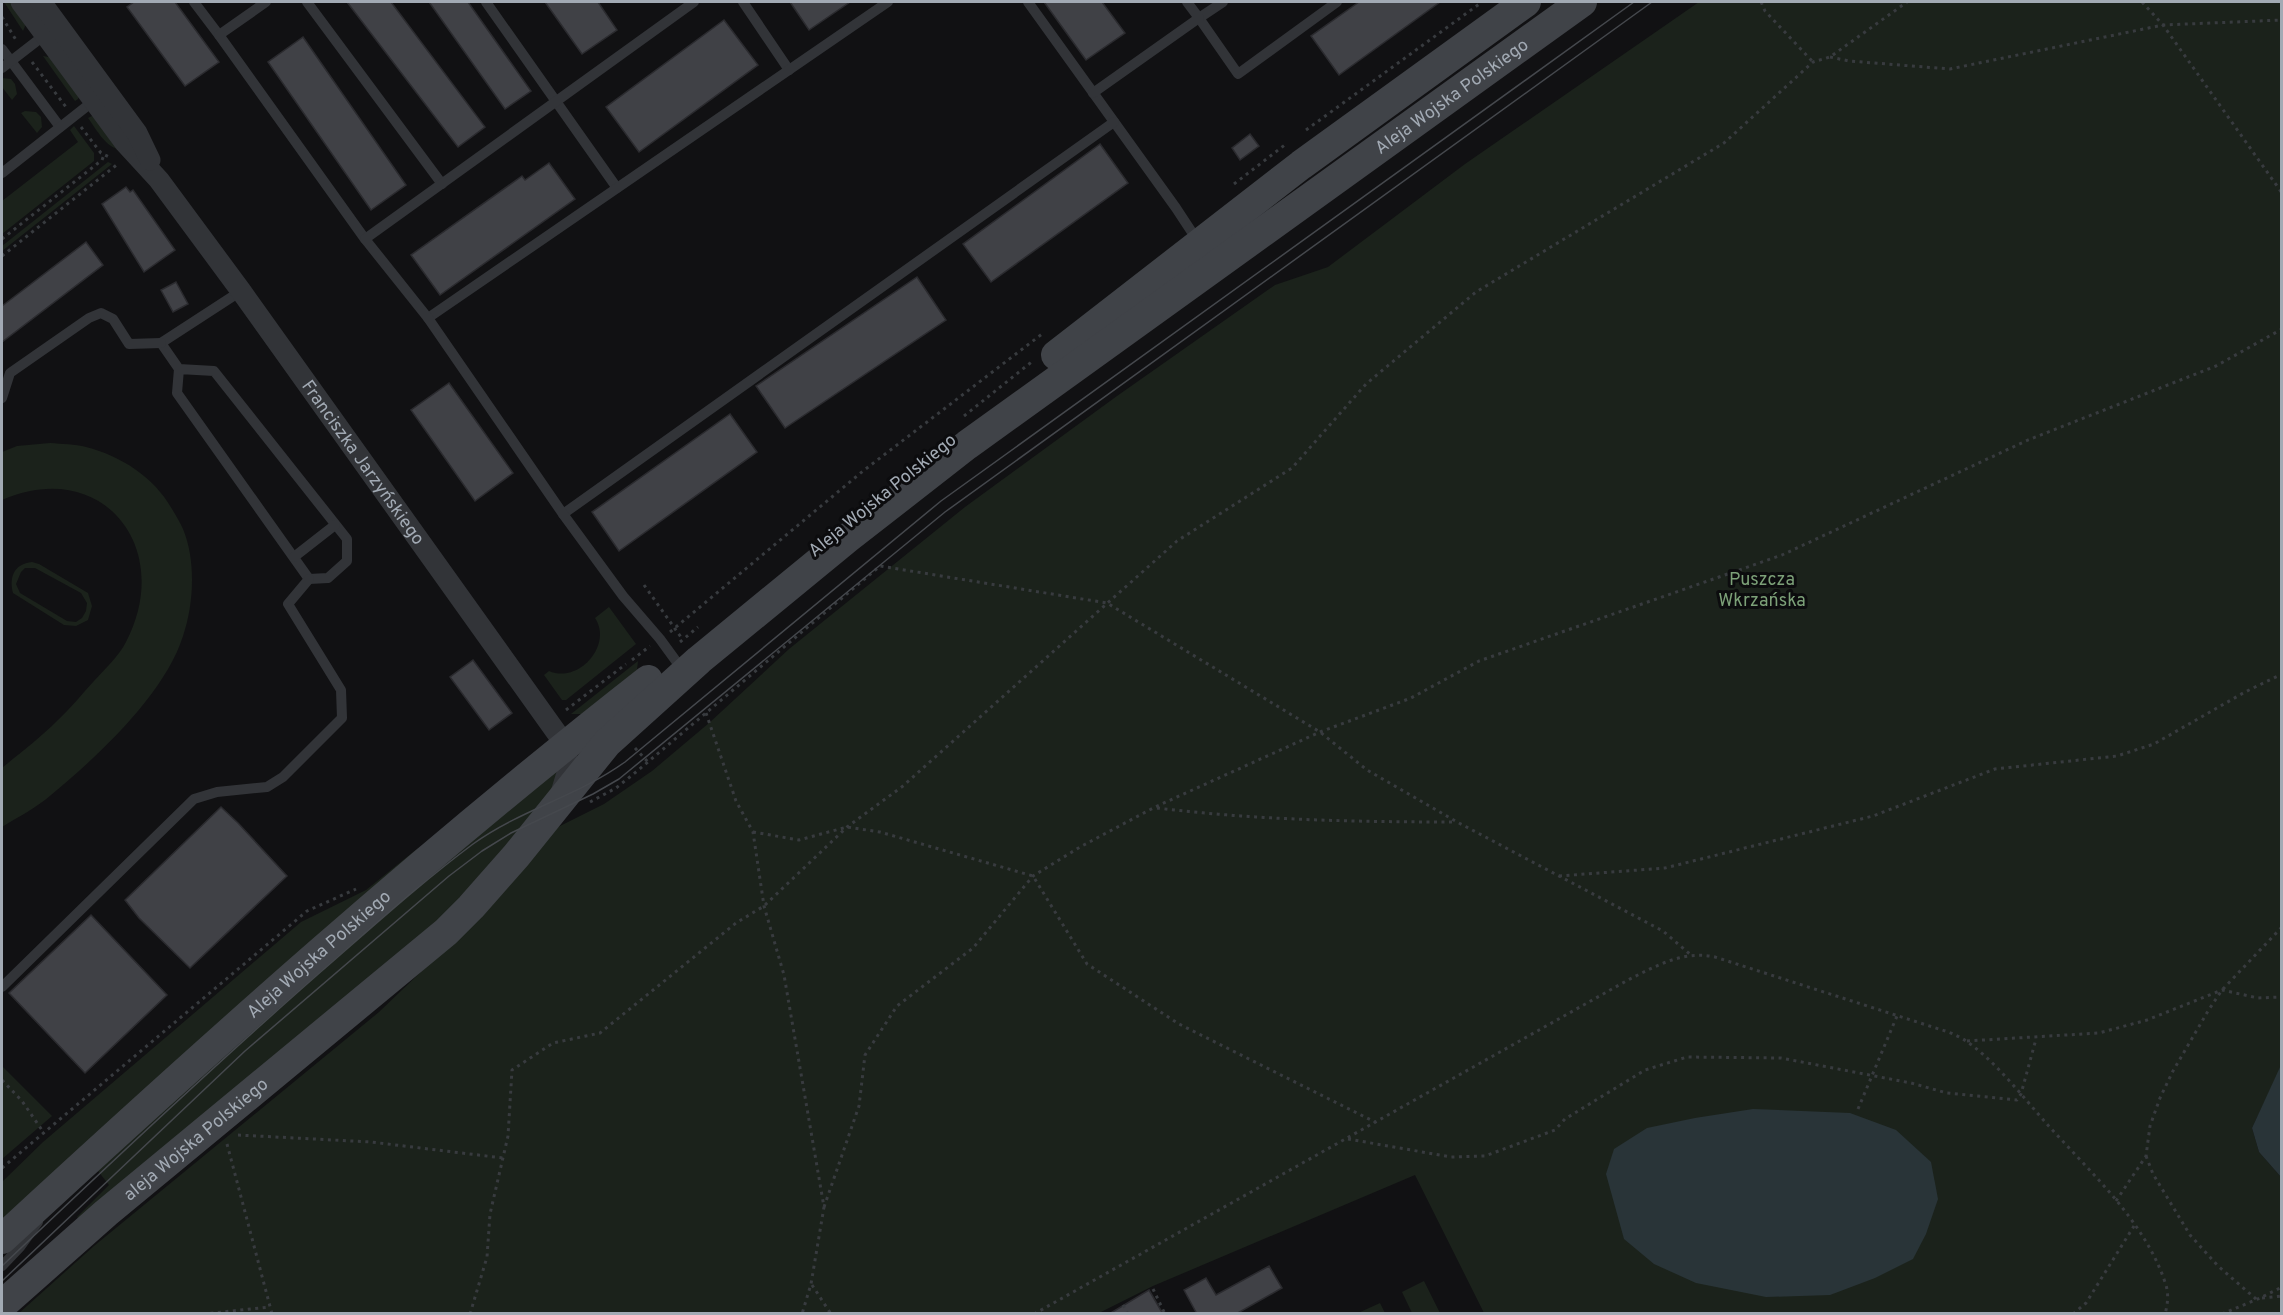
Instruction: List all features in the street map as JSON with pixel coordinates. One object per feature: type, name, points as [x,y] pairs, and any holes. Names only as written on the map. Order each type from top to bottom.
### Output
[{"type":"main road","name":"Aleja Wojska Polskiego","points":[[77,1169],[261,1002],[524,779],[676,654],[849,537],[1207,255],[1301,165],[1526,2]]},
{"type":"main road","name":"Aleja Wojska Polskiego","points":[[1207,255],[1320,191],[1582,2]]},
{"type":"main road","name":"Aleja Wojska Polskiego","points":[[392,977],[426,950],[471,907],[516,856],[555,804],[626,739],[676,654]]},
{"type":"main road","name":"aleja Wojska Polskiego","points":[[2,1305],[106,1213],[392,977]]},
{"type":"main road","points":[[2,1239],[77,1169]]},
{"type":"street","name":"Franciszka Jarzyńskiego","points":[[21,2],[52,30],[100,96],[137,133],[159,180],[566,746]]},
{"type":"street","name":"Franciszka Jarzyńskiego","points":[[41,2],[52,30]]},
{"type":"street","points":[[1301,165],[1320,191]]},
{"type":"street","name":"Aleja Wojska Polskiego","points":[[555,804],[566,781],[568,770],[566,746],[626,739]]},
{"type":"lane","points":[[194,2],[365,239],[428,318],[622,596],[676,654]]},
{"type":"lane","points":[[219,35],[266,2]]},
{"type":"lane","points":[[307,2],[442,183]]},
{"type":"lane","points":[[486,2],[617,188]]},
{"type":"lane","points":[[365,239],[694,2]]},
{"type":"lane","points":[[743,2],[789,70]]},
{"type":"lane","points":[[428,318],[888,2]]},
{"type":"lane","points":[[1028,2],[1207,255]]},
{"type":"lane","points":[[1187,2],[1238,74],[1337,2]]},
{"type":"lane","points":[[1093,93],[1222,2]]},
{"type":"lane","points":[[6,65],[52,30]]},
{"type":"lane","points":[[2,50],[6,65],[60,127]]},
{"type":"lane","points":[[2,173],[100,96]]},
{"type":"lane","points":[[563,514],[1114,122]]},
{"type":"lane","points":[[2,398],[10,373],[88,318],[101,313],[113,319],[129,344],[161,343],[241,291]]},
{"type":"lane","points":[[161,343],[179,369],[177,393],[309,579]]},
{"type":"lane","points":[[2,987],[195,799],[217,792],[267,787],[283,777],[342,718],[341,690],[288,604],[309,579],[328,578],[346,561],[347,539],[214,371],[179,369]]},
{"type":"lane","points":[[294,557],[335,525]]},
{"type":"lane","points":[[2,1266],[24,1243],[77,1169]]},
{"type":"path","points":[[1761,2],[1765,11],[1813,62]]},
{"type":"path","points":[[470,1314],[487,1257],[490,1214],[508,1136],[512,1070],[553,1043],[600,1033],[736,923],[764,906],[847,827],[903,786],[1177,541],[1292,468],[1366,384],[1476,292],[1724,143],[1813,62],[1830,57],[1907,2]]},
{"type":"path","points":[[2142,2],[2163,25],[2282,193]]},
{"type":"path","points":[[2,17],[24,51],[104,155],[125,166]]},
{"type":"path","points":[[1830,57],[1849,61],[1950,69],[2163,25],[2282,20]]},
{"type":"path","points":[[2,239],[102,160],[104,155]]},
{"type":"path","points":[[2,256],[126,158]]},
{"type":"path","points":[[802,1314],[811,1284],[824,1207],[859,1106],[866,1055],[897,1006],[973,948],[1033,876],[1080,847],[1155,807],[1320,732],[1411,698],[1479,661],[1782,555],[2028,440],[2216,366],[2282,329]]},
{"type":"path","points":[[626,739],[650,761],[880,566],[1107,603],[1320,732],[1367,770],[1557,877],[1663,931],[1691,955]]},
{"type":"path","points":[[644,585],[674,628],[676,654]]},
{"type":"path","points":[[674,628],[676,654]]},
{"type":"path","points":[[566,710],[676,654]]},
{"type":"path","points":[[1557,877],[1665,868],[1873,816],[1995,769],[2117,756],[2154,744],[2245,692],[2282,674]]},
{"type":"path","points":[[706,713],[736,801],[753,832],[764,906],[784,975],[824,1207]]},
{"type":"path","points":[[1155,807],[1207,814],[1279,819],[1457,822]]},
{"type":"path","points":[[753,832],[799,840],[847,827],[880,832],[1033,876],[1087,964],[1179,1024],[1375,1122]]},
{"type":"path","points":[[2,1168],[307,911],[364,885]]},
{"type":"path","points":[[2116,1201],[2146,1156],[2150,1126],[2173,1071],[2222,990],[2282,927]]},
{"type":"path","points":[[1034,1314],[1628,980],[1673,960],[1691,955],[1715,957],[1953,1034],[1966,1041],[2021,1094],[2116,1201],[2146,1242],[2164,1279],[2168,1293],[2165,1314]]},
{"type":"path","points":[[1966,1041],[2036,1039],[2099,1033],[2147,1020],[2222,990],[2258,998],[2282,997]]},
{"type":"path","points":[[1858,1109],[1897,1016]]},
{"type":"path","points":[[1346,1138],[1451,1157],[1485,1156],[1555,1130],[1565,1119],[1645,1070],[1687,1057],[1781,1058],[1911,1083],[1947,1093],[2017,1100],[2021,1094],[2036,1039]]},
{"type":"path","points":[[2,1080],[22,1101],[44,1133]]},
{"type":"path","points":[[224,1134],[272,1314]]},
{"type":"path","points":[[235,1135],[370,1142],[503,1158]]},
{"type":"path","points":[[2146,1156],[2153,1174],[2190,1235],[2218,1266],[2258,1299],[2282,1296]]},
{"type":"path","points":[[2073,1314],[2086,1303],[2134,1226]]},
{"type":"path","points":[[811,1284],[831,1314]]},
{"type":"path","points":[[2222,1314],[2282,1287]]},
{"type":"path","points":[[1152,1288],[1165,1314]]},
{"type":"path","points":[[1123,1305],[1128,1314]]},
{"type":"path","points":[[203,1314],[270,1307]]},
{"type":"green space","points":[[4,2],[14,2],[26,24],[23,31]]},
{"type":"green space","name":"Puszcza Wkrzańska","points":[[1699,2],[2281,2],[2282,1065],[2252,1128],[2259,1152],[2281,1177],[2281,1313],[1484,1313],[1415,1175],[1153,1286],[1099,1313],[18,1314],[94,1246],[379,1012],[472,923],[558,827],[604,804],[652,771],[709,723],[789,649],[965,507],[1275,285],[1328,267],[1465,164]]},
{"type":"green space","points":[[43,56],[49,57],[80,94],[78,99],[75,101]]},
{"type":"green space","points":[[2,78],[11,79],[15,84],[17,94],[12,100],[2,87]]},
{"type":"green space","points":[[36,112],[41,117],[42,127],[37,133],[21,113]]},
{"type":"green space","points":[[92,116],[103,122],[121,150],[110,145],[102,137],[88,118]]},
{"type":"green space","points":[[74,126],[94,153],[94,161],[2,234],[2,201],[78,142],[70,130]]},
{"type":"green space","points":[[108,162],[112,164],[2,251],[2,246]]},
{"type":"green space","points":[[50,443],[82,446],[112,456],[135,469],[156,487],[178,519],[187,541],[192,568],[191,596],[187,623],[174,658],[161,680],[128,723],[69,780],[39,804],[2,827],[2,768],[62,716],[116,657],[126,642],[139,607],[141,574],[135,544],[120,519],[98,501],[70,490],[38,490],[2,500],[2,452],[17,446]]},
{"type":"green space","points":[[26,563],[39,564],[88,593],[92,606],[88,620],[76,626],[64,625],[13,593],[14,572]],"holes":[[[25,568],[35,568],[81,593],[87,603],[82,618],[76,622],[67,621],[20,593],[16,584],[21,572]]]},
{"type":"green space","points":[[609,607],[636,644],[566,700],[562,700],[544,675],[549,671],[560,674],[571,672],[590,660],[600,640],[595,618]]},
{"type":"green space","points":[[638,661],[637,670],[582,714],[571,714]]},
{"type":"green space","points":[[553,768],[565,771],[481,885],[80,1221],[77,1217],[109,1185],[98,1171],[71,1189]]},
{"type":"green space","points":[[418,848],[424,851],[2,1226],[2,1182],[43,1142],[301,922],[366,890]]},
{"type":"green space","points":[[2,1066],[52,1116],[2,1159]]},
{"type":"green space","points":[[1424,1281],[1440,1313],[1412,1313],[1402,1292]]},
{"type":"green space","points":[[1380,1303],[1385,1313],[1358,1313]]},
{"type":"shaded area","points":[[2281,1065],[2281,1177],[2259,1152],[2252,1128]]},
{"type":"shaded area","points":[[1753,1109],[1850,1113],[1896,1130],[1931,1162],[1938,1199],[1926,1234],[1913,1259],[1875,1278],[1830,1295],[1766,1297],[1696,1283],[1654,1264],[1624,1239],[1606,1174],[1614,1149],[1647,1128]]},
{"type":"building","points":[[134,2],[175,2],[219,62],[185,86],[127,7]]},
{"type":"building","points":[[347,2],[391,2],[485,127],[458,147]]},
{"type":"building","points":[[429,2],[468,2],[531,91],[505,109]]},
{"type":"building","points":[[545,2],[598,2],[617,30],[582,54]]},
{"type":"building","points":[[790,2],[850,2],[809,30]]},
{"type":"building","points":[[1044,2],[1102,2],[1125,33],[1086,60]]},
{"type":"building","points":[[1359,2],[1440,2],[1339,75],[1311,36]]},
{"type":"building","points":[[724,20],[758,65],[639,152],[606,107]]},
{"type":"building","points":[[303,37],[406,185],[371,210],[268,62]]},
{"type":"building","points":[[1250,134],[1259,146],[1240,160],[1232,148]]},
{"type":"building","points":[[1100,144],[1128,183],[991,282],[963,244]]},
{"type":"building","points":[[549,163],[575,199],[440,295],[411,255],[522,176],[525,180]]},
{"type":"building","points":[[126,187],[130,192],[133,190],[175,250],[144,272],[102,204]]},
{"type":"building","points":[[86,242],[103,265],[2,342],[2,306]]},
{"type":"building","points":[[917,277],[946,320],[785,428],[756,386]]},
{"type":"building","points":[[176,282],[188,304],[173,312],[161,290]]},
{"type":"building","points":[[449,383],[513,473],[475,501],[411,410]]},
{"type":"building","points":[[730,414],[757,452],[619,551],[592,512]]},
{"type":"building","points":[[473,660],[512,713],[489,730],[450,677]]},
{"type":"building","points":[[221,807],[287,876],[190,968],[139,918],[125,900]]},
{"type":"building","points":[[91,915],[167,995],[85,1073],[9,993]]},
{"type":"building","points":[[1269,1266],[1282,1288],[1236,1314],[1197,1314],[1184,1290],[1206,1278],[1216,1295]]},
{"type":"building","points":[[1149,1290],[1163,1314],[1109,1314]]},
{"type":"tram line","points":[[2,1266],[236,1047],[374,925],[473,844],[491,832],[588,784],[625,762],[941,501],[1634,2]]},
{"type":"tram line","points":[[2,1281],[245,1051],[449,876],[511,833],[619,779],[945,512],[1652,2]]}]
